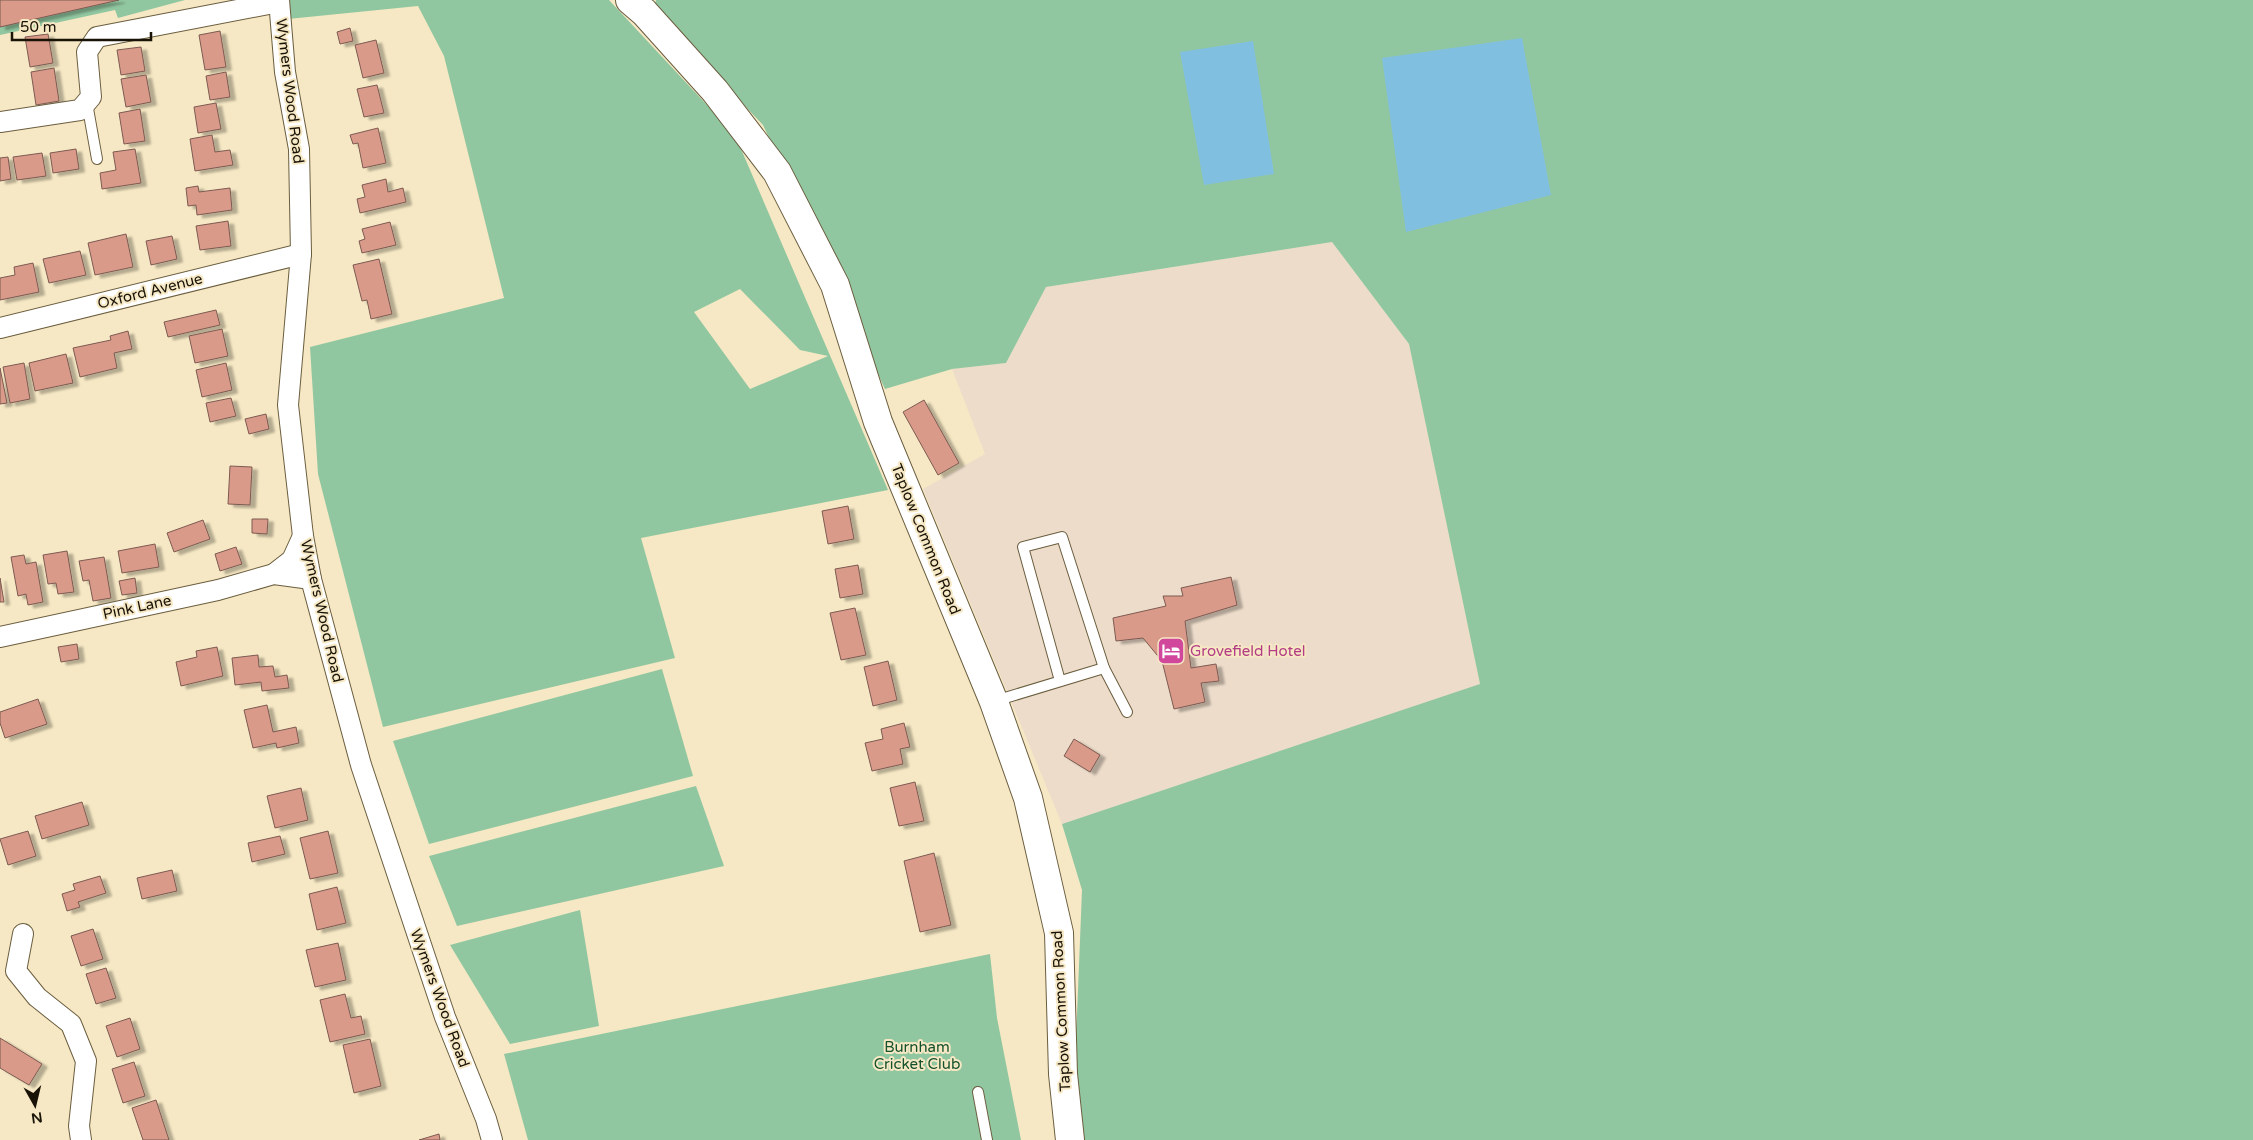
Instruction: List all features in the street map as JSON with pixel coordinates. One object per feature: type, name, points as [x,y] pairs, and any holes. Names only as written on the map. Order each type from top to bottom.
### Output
[{"type":"street","points":[[0,122],[80,110],[91,97],[86,52],[97,37],[279,1]]},
{"type":"street","name":"Wymers Wood Road","points":[[279,1],[285,72],[299,149],[301,254],[288,405],[303,536],[311,579],[367,783],[442,1008],[486,1119],[492,1140]]},
{"type":"street","name":"Taplow Common Road","points":[[640,4],[715,91],[777,172],[835,285],[878,422],[994,702],[1028,798],[1059,933],[1063,1074],[1070,1140]]},
{"type":"street","name":"Oxford Avenue","points":[[0,328],[301,254]]},
{"type":"street","name":"Pink Lane","points":[[0,637],[218,590],[274,574],[292,560],[303,536]]},
{"type":"street","name":"Pink Lane","points":[[274,574],[311,579]]},
{"type":"street","points":[[23,934],[16,971],[37,997],[71,1024],[86,1061],[79,1126],[81,1140]]},
{"type":"lane","points":[[87,102],[97,159]]},
{"type":"lane","points":[[1060,681],[1023,547],[1062,537],[1104,668],[1127,712]]},
{"type":"lane","points":[[994,702],[1104,668]]},
{"type":"lane","points":[[978,1092],[986,1140]]},
{"type":"shaded area","points":[[1332,242],[1409,344],[1480,685],[1062,824],[923,489],[985,454],[952,369],[1006,363],[1046,287]]},
{"type":"green space","points":[[0,0],[185,0],[118,18],[115,10],[0,35]]},
{"type":"green space","points":[[287,0],[609,0],[735,135],[888,490],[641,538],[675,658],[383,727],[318,474],[310,347],[504,298],[444,56],[418,6],[288,19]],"holes":[[[740,289],[800,350],[828,356],[750,389],[694,312]]]},
{"type":"green space","points":[[656,0],[2253,0],[2253,1140],[1072,1140],[1082,890],[1062,824],[1480,684],[1409,344],[1332,242],[1046,287],[1006,363],[952,369],[885,389],[763,125],[653,10]]},
{"type":"green space","points":[[662,669],[693,776],[429,844],[393,741]]},
{"type":"green space","points":[[696,786],[724,866],[457,926],[429,856]]},
{"type":"green space","points":[[580,910],[599,1026],[510,1044],[450,945]]},
{"type":"green space","name":"Burnham Cricket Club","points":[[990,954],[997,1018],[1021,1140],[528,1140],[504,1054]]},
{"type":"water","points":[[1522,38],[1551,195],[1406,232],[1382,58]]},
{"type":"water","points":[[1253,41],[1274,174],[1204,185],[1180,52]]},
{"type":"building","points":[[0,0],[119,0],[0,27]]},
{"type":"building","points":[[350,28],[353,41],[340,44],[337,32]]},
{"type":"building","points":[[220,31],[226,67],[205,70],[199,35]]},
{"type":"building","points":[[48,34],[53,63],[30,67],[25,37]]},
{"type":"building","points":[[376,40],[384,73],[363,78],[355,45]]},
{"type":"building","points":[[141,47],[145,71],[121,75],[117,50]]},
{"type":"building","points":[[54,68],[59,101],[36,105],[31,72]]},
{"type":"building","points":[[226,72],[230,97],[210,100],[206,76]]},
{"type":"building","points":[[146,75],[151,102],[126,107],[121,79]]},
{"type":"building","points":[[377,85],[384,113],[364,117],[357,89]]},
{"type":"building","points":[[216,103],[221,129],[198,133],[194,107]]},
{"type":"building","points":[[140,109],[145,141],[124,144],[119,113]]},
{"type":"building","points":[[378,128],[386,163],[363,168],[358,143],[353,144],[350,135]]},
{"type":"building","points":[[212,135],[215,152],[230,150],[233,165],[195,171],[190,139]]},
{"type":"building","points":[[76,149],[79,169],[53,173],[50,153]]},
{"type":"building","points":[[135,149],[141,183],[102,189],[100,173],[116,170],[113,152]]},
{"type":"building","points":[[42,153],[46,176],[17,180],[13,157]]},
{"type":"building","points":[[8,157],[11,179],[0,181],[0,158]]},
{"type":"building","points":[[386,179],[388,192],[403,188],[406,202],[360,213],[357,199],[365,197],[362,185]]},
{"type":"building","points":[[198,186],[199,192],[230,188],[232,210],[197,215],[196,205],[188,206],[186,188]]},
{"type":"building","points":[[228,221],[231,246],[200,250],[196,226]]},
{"type":"building","points":[[390,222],[396,245],[362,253],[359,241],[365,239],[362,229]]},
{"type":"building","points":[[126,234],[133,267],[95,275],[88,243]]},
{"type":"building","points":[[172,236],[177,259],[151,265],[146,241]]},
{"type":"building","points":[[80,251],[86,275],[49,283],[43,259]]},
{"type":"building","points":[[379,259],[392,314],[371,319],[367,300],[362,301],[353,265]]},
{"type":"building","points":[[33,263],[39,292],[0,300],[0,278],[15,275],[14,267]]},
{"type":"building","points":[[216,310],[220,325],[168,337],[164,322]]},
{"type":"building","points":[[222,329],[228,356],[195,363],[189,336]]},
{"type":"building","points":[[128,331],[132,349],[114,353],[117,368],[80,377],[73,348],[111,340],[110,336]]},
{"type":"building","points":[[66,354],[73,383],[35,391],[29,363]]},
{"type":"building","points":[[24,363],[30,399],[10,403],[3,367]]},
{"type":"building","points":[[226,363],[232,390],[202,397],[196,370]]},
{"type":"building","points":[[0,368],[7,403],[0,404]]},
{"type":"building","points":[[231,398],[236,416],[210,422],[206,403]]},
{"type":"building","points":[[924,400],[959,463],[938,475],[903,412]]},
{"type":"building","points":[[266,414],[269,429],[249,434],[245,419]]},
{"type":"building","points":[[230,466],[252,467],[250,505],[228,504]]},
{"type":"building","points":[[848,506],[854,539],[828,544],[822,511]]},
{"type":"building","points":[[252,519],[268,519],[267,534],[252,533]]},
{"type":"building","points":[[203,520],[210,539],[174,552],[167,533]]},
{"type":"building","points":[[155,544],[159,567],[122,573],[118,551]]},
{"type":"building","points":[[236,547],[242,564],[220,571],[215,554]]},
{"type":"building","points":[[67,551],[74,592],[58,594],[56,583],[48,584],[43,555]]},
{"type":"building","points":[[24,555],[26,564],[36,562],[43,602],[28,605],[26,594],[18,596],[11,557]]},
{"type":"building","points":[[104,557],[111,598],[93,601],[89,580],[83,581],[79,561]]},
{"type":"building","points":[[858,565],[863,594],[840,598],[835,569]]},
{"type":"building","name":"Grovefield Hotel","points":[[1231,577],[1237,605],[1185,621],[1191,668],[1216,664],[1219,681],[1201,683],[1205,702],[1174,709],[1162,661],[1143,638],[1116,641],[1113,618],[1166,606],[1163,596],[1183,596],[1181,588]]},
{"type":"building","points":[[0,578],[4,602],[0,602]]},
{"type":"building","points":[[135,578],[137,593],[122,595],[119,581]]},
{"type":"building","points":[[855,608],[866,655],[841,660],[830,613]]},
{"type":"building","points":[[77,644],[79,659],[61,662],[58,647]]},
{"type":"building","points":[[217,647],[223,676],[181,686],[176,662],[197,657],[196,651]]},
{"type":"building","points":[[258,655],[259,667],[273,666],[275,677],[287,675],[289,688],[262,691],[261,682],[235,685],[232,658]]},
{"type":"building","points":[[888,661],[897,700],[873,706],[864,667]]},
{"type":"building","points":[[38,699],[47,724],[5,738],[0,723],[0,712]]},
{"type":"building","points":[[267,705],[273,732],[296,727],[299,743],[277,748],[276,743],[253,748],[244,710]]},
{"type":"building","points":[[904,723],[910,747],[900,749],[903,764],[872,771],[865,743],[883,739],[881,729]]},
{"type":"building","points":[[1074,739],[1100,755],[1090,772],[1064,756]]},
{"type":"building","points":[[915,782],[924,821],[899,826],[890,788]]},
{"type":"building","points":[[301,788],[308,820],[275,828],[267,796]]},
{"type":"building","points":[[82,802],[89,825],[42,839],[35,816]]},
{"type":"building","points":[[28,831],[36,856],[8,865],[0,839]]},
{"type":"building","points":[[328,831],[338,873],[310,879],[300,838]]},
{"type":"building","points":[[280,836],[285,854],[252,862],[248,843]]},
{"type":"building","points":[[934,853],[951,925],[920,932],[904,861]]},
{"type":"building","points":[[172,870],[177,891],[142,899],[137,878]]},
{"type":"building","points":[[100,876],[106,893],[78,902],[80,907],[67,911],[62,894],[75,890],[73,884]]},
{"type":"building","points":[[337,887],[346,923],[317,930],[309,894]]},
{"type":"building","points":[[93,929],[103,959],[81,966],[71,936]]},
{"type":"building","points":[[338,943],[346,980],[315,987],[306,950]]},
{"type":"building","points":[[106,968],[116,998],[96,1004],[86,974]]},
{"type":"building","points":[[345,994],[351,1018],[361,1016],[365,1034],[330,1042],[320,1000]]},
{"type":"building","points":[[130,1018],[140,1049],[117,1057],[106,1026]]},
{"type":"building","points":[[0,1038],[42,1064],[29,1085],[0,1068]]},
{"type":"building","points":[[370,1039],[381,1086],[354,1093],[343,1045]]},
{"type":"building","points":[[134,1062],[145,1096],[123,1103],[112,1069]]},
{"type":"building","points":[[156,1100],[169,1140],[143,1140],[132,1108]]},
{"type":"building","points":[[439,1134],[440,1140],[419,1140]]},
{"type":"place","name":"Grovefield Hotel","points":[[1171,651]]}]
